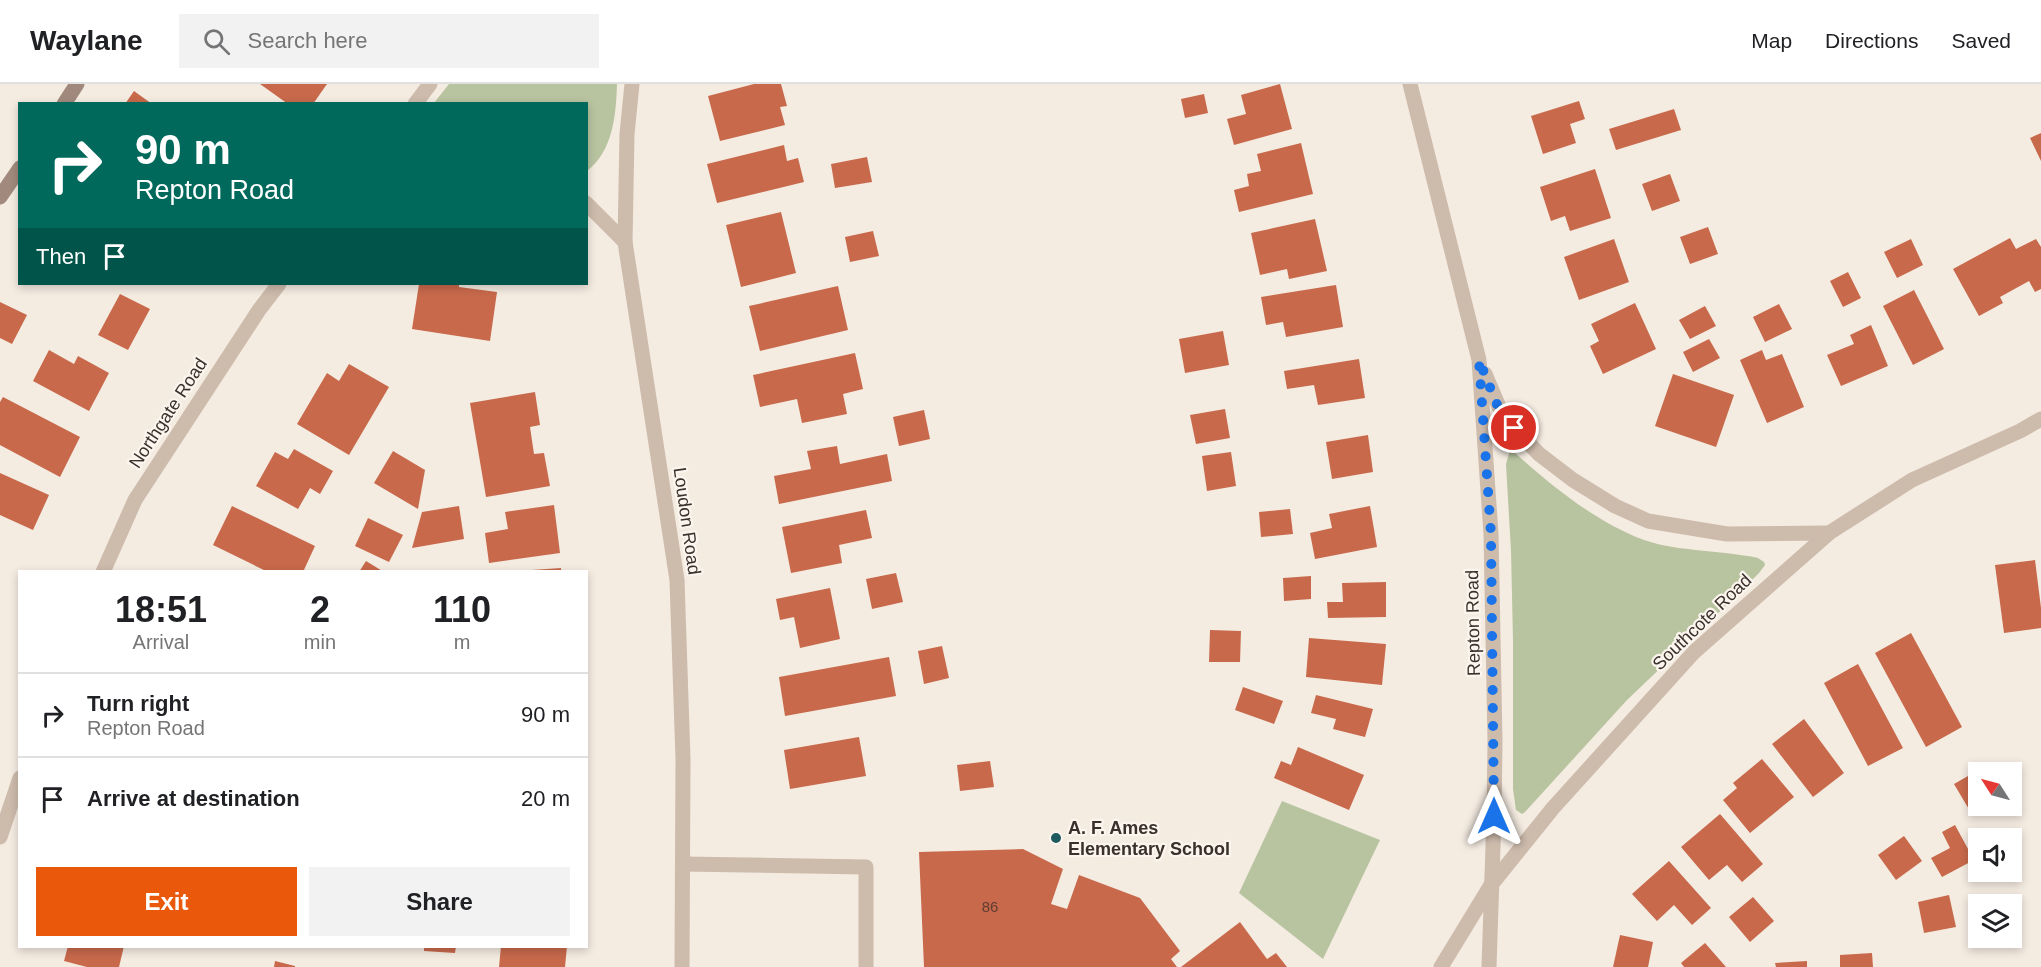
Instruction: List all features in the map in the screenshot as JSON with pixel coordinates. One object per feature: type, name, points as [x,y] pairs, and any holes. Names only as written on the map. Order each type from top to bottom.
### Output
[{"type":"main road","points":[[65,102],[77,84]]},
{"type":"main road","points":[[0,195],[18,171]]},
{"type":"street","points":[[416,102],[430,84]]},
{"type":"street","name":"Loudon Road","points":[[632,84],[627,134],[625,242],[677,580],[683,759],[682,967]]},
{"type":"street","name":"Repton Road","points":[[1410,84],[1479,360],[1498,407],[1514,428],[1539,454],[1573,480],[1615,506],[1648,521],[1727,534],[1829,533]]},
{"type":"street","points":[[588,205],[625,242]]},
{"type":"street","name":"Northgate Road","points":[[104,570],[135,500],[278,285]]},
{"type":"street","name":"Repton Road","points":[[1479,360],[1491,534],[1495,741],[1489,967]]},
{"type":"street","name":"Southcote Road","points":[[1441,967],[1491,885],[1553,808],[1694,652],[1829,533],[1912,480],[2020,431],[2041,419]]},
{"type":"street","points":[[2020,431],[2041,428]]},
{"type":"street","points":[[0,837],[18,784]]},
{"type":"street","points":[[683,864],[866,867],[866,967]]},
{"type":"green space","points":[[449,84],[617,84],[616,108],[608,143],[596,163],[588,170],[588,102],[435,102]]},
{"type":"green space","points":[[1510,450],[1592,514],[1626,532],[1644,540],[1672,547],[1758,558],[1765,565],[1733,599],[1627,700],[1522,814],[1516,810],[1513,789],[1513,640],[1506,464]]},
{"type":"green space","points":[[1282,801],[1380,840],[1323,959],[1239,893]]},
{"type":"building","points":[[260,84],[327,84],[314,102],[285,102]]},
{"type":"building","points":[[754,84],[781,84],[787,106],[780,107],[785,125],[720,141],[708,96]]},
{"type":"building","points":[[1280,84],[1292,129],[1234,145],[1227,119],[1246,114],[1241,95]]},
{"type":"building","points":[[134,91],[149,102],[126,102]]},
{"type":"building","points":[[1204,94],[1208,113],[1185,118],[1181,99]]},
{"type":"building","points":[[1579,101],[1585,119],[1570,124],[1576,143],[1543,154],[1531,116]]},
{"type":"building","points":[[1674,109],[1681,130],[1616,150],[1609,129]]},
{"type":"building","points":[[2041,133],[2041,161],[2030,138]]},
{"type":"building","points":[[1301,143],[1313,194],[1239,212],[1234,190],[1249,186],[1247,174],[1261,171],[1257,154]]},
{"type":"building","points":[[784,145],[787,161],[798,158],[804,182],[717,203],[707,164]]},
{"type":"building","points":[[867,157],[872,182],[835,188],[831,164]]},
{"type":"building","points":[[1595,169],[1611,218],[1570,231],[1565,216],[1551,221],[1540,187]]},
{"type":"building","points":[[1670,174],[1680,201],[1652,211],[1642,184]]},
{"type":"building","points":[[781,212],[796,273],[741,287],[726,225]]},
{"type":"building","points":[[1315,219],[1327,271],[1289,279],[1287,269],[1260,275],[1251,233]]},
{"type":"building","points":[[1708,227],[1718,254],[1690,264],[1680,237]]},
{"type":"building","points":[[873,231],[879,256],[850,262],[845,237]]},
{"type":"building","points":[[2010,238],[2016,249],[2036,239],[2041,247],[2041,289],[2035,292],[2029,281],[2000,297],[2003,303],[1979,316],[1953,269]]},
{"type":"building","points":[[1614,239],[1629,282],[1579,300],[1564,257]]},
{"type":"building","points":[[1911,239],[1923,265],[1897,278],[1884,252]]},
{"type":"building","points":[[1848,272],[1861,298],[1843,307],[1830,281]]},
{"type":"building","points":[[419,285],[459,285],[459,287],[497,292],[490,341],[412,329]]},
{"type":"building","points":[[1336,285],[1343,327],[1286,337],[1283,322],[1266,325],[1261,297]]},
{"type":"building","points":[[838,286],[848,330],[760,351],[749,306]]},
{"type":"building","points":[[1914,290],[1944,349],[1913,365],[1883,306]]},
{"type":"building","points":[[120,294],[150,309],[128,350],[98,335]]},
{"type":"building","points":[[0,302],[27,315],[12,344],[0,338]]},
{"type":"building","points":[[1635,303],[1656,349],[1603,374],[1590,346],[1599,341],[1591,324]]},
{"type":"building","points":[[1779,304],[1792,329],[1765,342],[1753,317]]},
{"type":"building","points":[[1705,306],[1716,326],[1690,339],[1679,320]]},
{"type":"building","points":[[1871,325],[1888,366],[1841,386],[1827,355],[1854,344],[1850,335]]},
{"type":"building","points":[[1223,331],[1229,365],[1185,373],[1179,339]]},
{"type":"building","points":[[1709,339],[1720,358],[1693,372],[1683,352]]},
{"type":"building","points":[[49,350],[74,364],[78,356],[109,373],[89,411],[33,381]]},
{"type":"building","points":[[1762,350],[1766,360],[1782,354],[1804,407],[1767,423],[1740,360]]},
{"type":"building","points":[[855,353],[863,389],[843,394],[847,414],[802,423],[797,399],[760,407],[753,375]]},
{"type":"building","points":[[1359,359],[1365,398],[1318,405],[1314,385],[1287,389],[1284,371]]},
{"type":"building","points":[[349,364],[389,387],[349,455],[297,424],[327,373],[339,381]]},
{"type":"building","points":[[1673,374],[1734,395],[1716,447],[1655,426]]},
{"type":"building","points":[[535,392],[540,425],[530,427],[534,454],[544,453],[550,486],[486,497],[470,403]]},
{"type":"building","points":[[3,397],[80,437],[60,477],[0,445],[0,402]]},
{"type":"building","points":[[1225,409],[1230,438],[1196,444],[1190,415]]},
{"type":"building","points":[[924,410],[930,439],[899,446],[893,417]]},
{"type":"building","points":[[1368,435],[1373,472],[1332,479],[1326,442]]},
{"type":"building","points":[[837,446],[840,464],[887,454],[892,481],[779,504],[774,476],[811,469],[807,451]]},
{"type":"building","points":[[294,449],[333,471],[320,494],[310,488],[298,509],[256,486],[275,452],[288,459]]},
{"type":"building","points":[[393,451],[425,470],[418,509],[374,483]]},
{"type":"building","points":[[1231,452],[1236,486],[1207,491],[1202,456]]},
{"type":"building","points":[[0,473],[49,495],[33,530],[0,515]]},
{"type":"building","points":[[554,505],[560,553],[489,563],[485,533],[508,529],[505,512]]},
{"type":"building","points":[[232,506],[315,546],[304,570],[264,570],[213,545]]},
{"type":"building","points":[[459,506],[464,539],[412,548],[422,512]]},
{"type":"building","points":[[1370,506],[1377,547],[1315,559],[1310,533],[1332,528],[1329,514]]},
{"type":"building","points":[[1290,509],[1293,534],[1261,537],[1259,512]]},
{"type":"building","points":[[866,510],[872,538],[839,545],[842,563],[791,573],[782,527]]},
{"type":"building","points":[[368,518],[403,535],[389,562],[355,546]]},
{"type":"building","points":[[2035,560],[2041,628],[2004,633],[1995,565]]},
{"type":"building","points":[[366,561],[381,570],[360,570]]},
{"type":"building","points":[[561,568],[561,570],[532,570]]},
{"type":"building","points":[[896,573],[903,602],[872,609],[866,579]]},
{"type":"building","points":[[1311,576],[1311,599],[1284,601],[1283,578]]},
{"type":"building","points":[[1386,582],[1386,617],[1328,618],[1327,602],[1343,602],[1342,583]]},
{"type":"building","points":[[830,588],[840,639],[800,648],[794,617],[780,620],[776,599]]},
{"type":"building","points":[[1210,630],[1241,631],[1240,662],[1209,662]]},
{"type":"building","points":[[1911,633],[1962,727],[1926,747],[1875,653]]},
{"type":"building","points":[[1309,638],[1386,644],[1382,685],[1306,677]]},
{"type":"building","points":[[942,646],[949,678],[924,684],[918,651]]},
{"type":"building","points":[[889,657],[896,696],[785,716],[779,677]]},
{"type":"building","points":[[1858,664],[1903,748],[1868,766],[1824,683]]},
{"type":"building","points":[[1243,687],[1283,701],[1274,724],[1235,710]]},
{"type":"building","points":[[1316,695],[1373,709],[1365,737],[1333,729],[1336,719],[1311,713]]},
{"type":"building","points":[[1804,719],[1844,773],[1813,797],[1772,744]]},
{"type":"building","points":[[859,737],[866,776],[790,789],[784,750]]},
{"type":"building","points":[[1298,747],[1364,775],[1349,810],[1274,778],[1281,761],[1291,765]]},
{"type":"building","points":[[1762,759],[1794,797],[1750,833],[1723,800],[1737,788],[1733,783]]},
{"type":"building","points":[[990,761],[994,787],[960,791],[957,765]]},
{"type":"building","points":[[1968,776],[1968,808],[1954,784]]},
{"type":"building","points":[[1720,814],[1763,864],[1742,882],[1727,865],[1709,880],[1681,847]]},
{"type":"building","points":[[1955,825],[1968,849],[1968,863],[1942,877],[1931,858],[1950,848],[1942,832]]},
{"type":"building","points":[[1904,836],[1922,861],[1896,880],[1878,855]]},
{"type":"building","points":[[1023,849],[1063,869],[1051,904],[1067,909],[1079,875],[1140,898],[1180,951],[1171,959],[1177,967],[924,967],[919,852]]},
{"type":"building","points":[[1669,861],[1711,908],[1692,925],[1674,905],[1657,921],[1632,894]]},
{"type":"building","points":[[1949,895],[1956,927],[1924,933],[1918,902]]},
{"type":"building","points":[[1753,897],[1774,921],[1750,942],[1729,917]]},
{"type":"building","points":[[1240,922],[1267,959],[1276,953],[1287,967],[1181,967]]},
{"type":"building","points":[[1620,935],[1653,942],[1648,967],[1613,967]]},
{"type":"building","points":[[1705,943],[1726,967],[1684,967],[1681,963]]},
{"type":"building","points":[[67,948],[124,948],[119,967],[87,967],[64,961]]},
{"type":"building","points":[[424,948],[456,948],[455,953],[424,951]]},
{"type":"building","points":[[501,948],[567,948],[565,967],[499,967]]},
{"type":"building","points":[[1872,953],[1873,967],[1840,967],[1840,955]]},
{"type":"building","points":[[275,961],[295,966],[295,967],[274,967]]},
{"type":"building","points":[[1807,961],[1807,967],[1776,967],[1775,963]]},
{"type":"place","name":"A. F. Ames Elementary School","points":[[1056,838]]},
{"type":"route","points":[[1494,816],[1491,534],[1479,360],[1498,407],[1514,428]]}]
